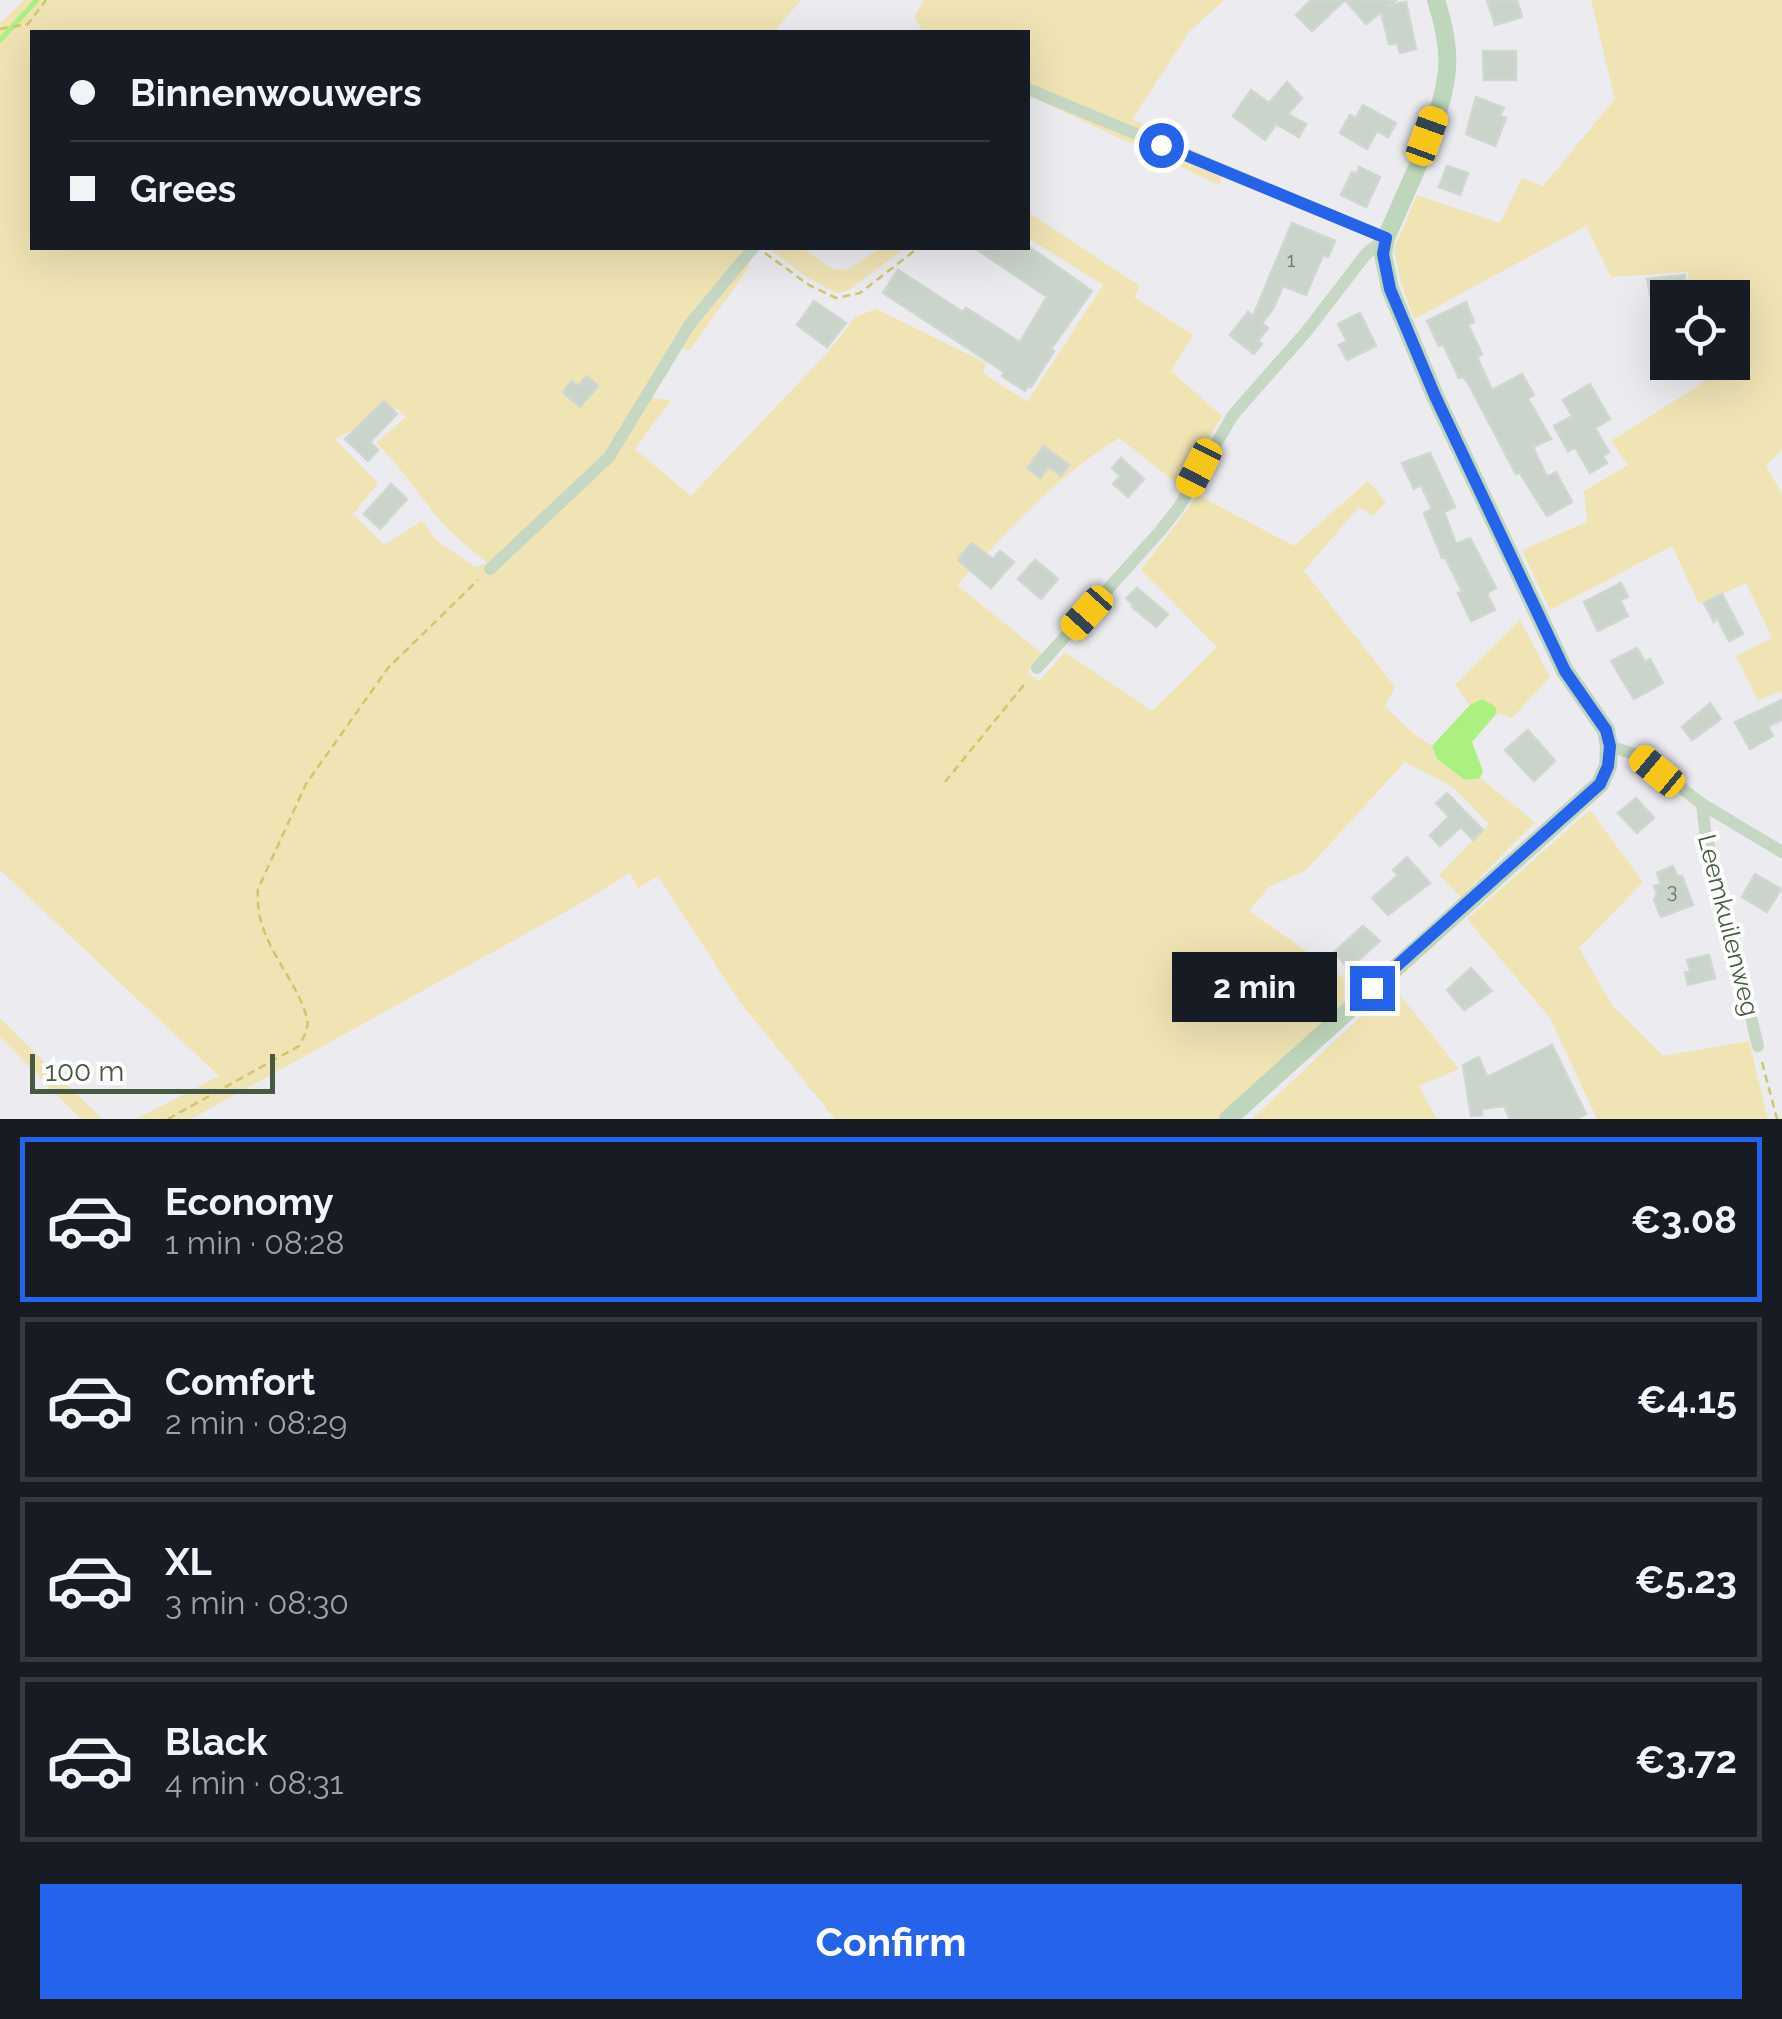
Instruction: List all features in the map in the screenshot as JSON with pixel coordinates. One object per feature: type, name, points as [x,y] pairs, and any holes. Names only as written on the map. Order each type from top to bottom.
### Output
[{"type":"street","points":[[1228,1119],[1606,777],[1610,746],[1606,730],[1565,671],[1435,396],[1390,289],[1383,254],[1386,238],[1432,124],[1447,71],[1446,39],[1436,0]]},
{"type":"street","points":[[1030,89],[1386,238]]},
{"type":"street","points":[[1037,668],[1161,530],[1179,507],[1232,415],[1306,332],[1366,254],[1386,238]]},
{"type":"street","points":[[490,569],[609,457],[690,324],[753,250]]},
{"type":"street","name":"Leemkuilenweg","points":[[1610,746],[1640,756],[1702,804],[1782,852]]},
{"type":"street","name":"Leemkuilenweg","points":[[1702,804],[1758,1046]]},
{"type":"path","points":[[0,29],[28,24],[46,0]]},
{"type":"path","points":[[758,250],[809,285],[836,298],[860,293],[915,250]]},
{"type":"path","points":[[168,1119],[300,1046],[308,1030],[306,1016],[272,951],[257,906],[258,889],[306,784],[388,668],[490,569]]},
{"type":"path","points":[[945,782],[1037,668]]},
{"type":"path","points":[[1758,1046],[1777,1119]]},
{"type":"shaded area","points":[[24,0],[801,0],[776,30],[30,30],[30,250],[746,250],[741,256],[750,266],[689,351],[677,345],[647,398],[671,400],[635,449],[691,496],[828,352],[855,317],[876,309],[986,363],[983,373],[1027,402],[1103,285],[1030,239],[1030,213],[1140,286],[1134,297],[1193,335],[1171,371],[1222,416],[1180,486],[1119,438],[1053,487],[957,585],[1044,655],[1027,673],[1039,681],[1065,652],[1152,711],[1217,647],[1141,570],[1198,495],[1294,546],[1368,481],[1386,502],[1373,516],[1359,507],[1304,571],[1395,687],[1385,706],[1432,746],[1437,759],[1465,780],[1480,778],[1535,822],[1461,897],[1439,875],[1489,824],[1453,787],[1405,762],[1305,871],[1270,886],[1249,911],[1361,990],[1217,1119],[835,1119],[739,1001],[658,876],[638,888],[630,873],[191,1119],[136,1119],[219,1076],[0,870],[0,23]],"holes":[[[396,408],[406,417],[376,443],[444,525],[487,563],[475,567],[437,541],[422,521],[384,545],[353,514],[378,483],[335,439]]]},
{"type":"shaded area","points":[[924,0],[1224,0],[1190,31],[1132,119],[1227,167],[1219,185],[1030,96],[1030,30],[922,30],[914,17]]},
{"type":"shaded area","points":[[1591,0],[1782,0],[1782,449],[1766,466],[1782,494],[1782,694],[1780,691],[1758,701],[1736,656],[1772,638],[1746,583],[1699,604],[1672,546],[1550,610],[1522,550],[1587,522],[1584,491],[1628,465],[1611,441],[1703,380],[1750,380],[1750,280],[1689,280],[1688,272],[1611,277],[1586,226],[1414,319],[1401,283],[1394,249],[1417,195],[1500,223],[1522,178],[1543,186],[1615,99]]},
{"type":"shaded area","points":[[772,250],[805,250],[833,269],[847,270],[877,250],[902,250],[849,290],[837,293],[806,277]]},
{"type":"shaded area","points":[[1520,620],[1550,677],[1512,718],[1497,713],[1495,706],[1482,699],[1470,705],[1455,685]]},
{"type":"shaded area","points":[[1482,699],[1495,706],[1497,713],[1472,742],[1483,771],[1480,778],[1465,780],[1437,759],[1432,746],[1470,705]]},
{"type":"shaded area","points":[[1590,810],[1643,882],[1579,948],[1612,1005],[1663,1056],[1749,1041],[1768,1119],[1597,1119],[1550,1018],[1467,919]]},
{"type":"shaded area","points":[[1393,986],[1459,1069],[1419,1086],[1437,1119],[1252,1119]]},
{"type":"shaded area","points":[[0,1018],[102,1119],[81,1119],[0,1037]]},
{"type":"building","points":[[1311,0],[1345,0],[1312,31],[1296,15]]},
{"type":"building","points":[[1345,0],[1396,0],[1390,5],[1406,2],[1416,49],[1400,53],[1397,43],[1389,44],[1381,12],[1366,24]]},
{"type":"building","points":[[1487,0],[1517,0],[1522,17],[1495,25]]},
{"type":"building","points":[[1483,51],[1516,51],[1516,80],[1484,80]]},
{"type":"building","points":[[1287,82],[1302,98],[1288,114],[1306,124],[1299,137],[1276,124],[1265,140],[1233,116],[1251,90],[1269,103]]},
{"type":"building","points":[[1476,97],[1504,108],[1500,116],[1506,118],[1495,146],[1466,134]]},
{"type":"building","points":[[1363,105],[1396,123],[1388,137],[1377,131],[1367,149],[1340,133],[1350,115],[1356,118]]},
{"type":"building","points":[[1447,166],[1468,173],[1460,195],[1439,187]]},
{"type":"building","points":[[1359,167],[1380,177],[1366,207],[1341,195],[1352,172],[1357,174]]},
{"type":"building","points":[[1292,223],[1335,241],[1328,257],[1323,255],[1306,295],[1283,286],[1262,323],[1268,328],[1254,354],[1230,335],[1248,312],[1253,316]]},
{"type":"building","points":[[1031,248],[1092,291],[1025,391],[1002,376],[1004,372],[883,293],[898,270],[963,312],[966,308],[1020,342],[1047,297],[978,250]]},
{"type":"building","points":[[1685,275],[1685,280],[1650,280],[1650,295],[1647,279]]},
{"type":"building","points":[[814,301],[846,323],[827,347],[797,325]]},
{"type":"building","points":[[1466,302],[1474,322],[1468,325],[1482,354],[1477,357],[1492,390],[1522,374],[1534,395],[1528,399],[1551,439],[1533,447],[1547,477],[1556,472],[1572,502],[1547,516],[1519,472],[1516,474],[1468,383],[1459,378],[1427,321]]},
{"type":"building","points":[[1360,313],[1376,346],[1347,360],[1339,345],[1347,341],[1338,324]]},
{"type":"building","points":[[587,376],[598,386],[580,407],[563,392],[572,381],[578,386]]},
{"type":"building","points":[[1590,384],[1610,419],[1595,428],[1609,452],[1603,456],[1607,463],[1590,473],[1575,447],[1568,451],[1554,426],[1572,416],[1563,400]]},
{"type":"building","points":[[384,401],[397,414],[370,442],[378,450],[368,461],[345,439]]},
{"type":"building","points":[[1044,446],[1069,465],[1061,476],[1049,467],[1040,478],[1027,468]]},
{"type":"building","points":[[1430,453],[1455,507],[1444,512],[1456,544],[1470,538],[1496,588],[1487,593],[1495,610],[1471,621],[1458,593],[1462,591],[1445,557],[1442,558],[1424,513],[1432,509],[1421,485],[1414,489],[1402,463]]},
{"type":"building","points":[[1121,458],[1144,479],[1128,497],[1113,484],[1120,476],[1112,468]]},
{"type":"building","points":[[391,484],[407,499],[380,529],[364,514]]},
{"type":"building","points":[[971,543],[993,559],[1000,551],[1014,562],[991,588],[958,560]]},
{"type":"building","points":[[1035,560],[1058,579],[1041,599],[1018,579]]},
{"type":"building","points":[[1621,583],[1628,597],[1620,600],[1628,616],[1598,631],[1584,602]]},
{"type":"building","points":[[1137,588],[1168,614],[1156,627],[1126,598]]},
{"type":"building","points":[[1722,594],[1743,634],[1729,641],[1704,603]]},
{"type":"building","points":[[1637,648],[1645,662],[1650,659],[1663,683],[1634,699],[1611,661]]},
{"type":"building","points":[[1782,700],[1782,720],[1768,726],[1773,736],[1750,749],[1735,722]]},
{"type":"building","points":[[1710,703],[1721,719],[1692,740],[1682,727]]},
{"type":"building","points":[[1528,730],[1555,761],[1534,781],[1505,750]]},
{"type":"building","points":[[1447,793],[1483,830],[1473,840],[1461,827],[1440,846],[1430,835],[1449,817],[1436,803]]},
{"type":"building","points":[[1636,798],[1654,818],[1637,833],[1618,813]]},
{"type":"building","points":[[1407,857],[1430,883],[1388,915],[1372,898],[1398,875],[1393,870]]},
{"type":"building","points":[[1673,866],[1678,877],[1682,876],[1693,905],[1661,917],[1654,900],[1654,886],[1661,884],[1657,873]]},
{"type":"building","points":[[1755,874],[1781,889],[1767,912],[1742,897]]},
{"type":"building","points":[[1363,926],[1380,941],[1349,969],[1334,952]]},
{"type":"building","points":[[1709,955],[1715,978],[1688,985],[1687,960]]},
{"type":"building","points":[[1471,968],[1492,991],[1464,1010],[1447,990]]},
{"type":"building","points":[[1552,1045],[1586,1114],[1576,1119],[1510,1119],[1504,1106],[1482,1109],[1482,1115],[1471,1116],[1463,1065],[1479,1057],[1487,1077]]},
{"type":"waterway","points":[[0,40],[37,0]]},
{"type":"route","points":[[1161,145],[1386,238],[1383,254],[1390,289],[1435,396],[1565,671],[1606,730],[1610,746],[1608,766],[1600,784],[1372,988]]}]
